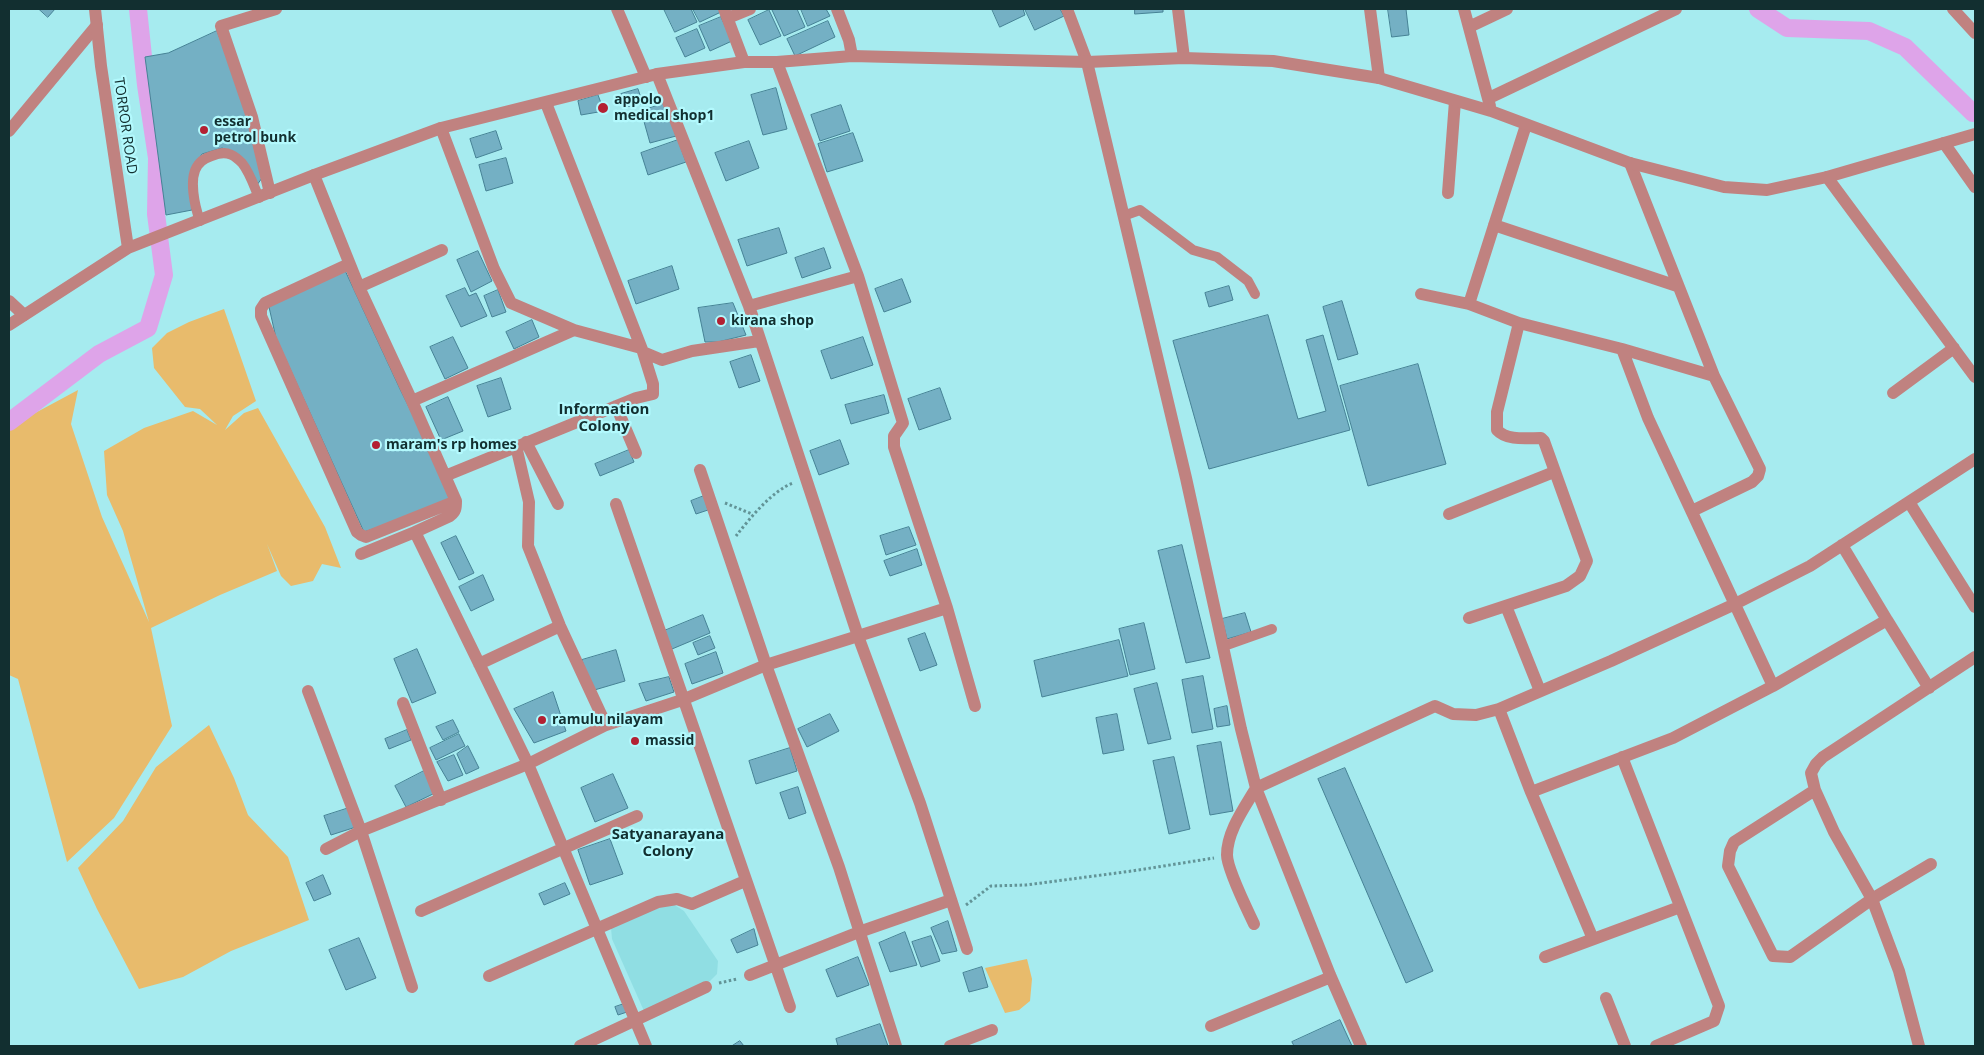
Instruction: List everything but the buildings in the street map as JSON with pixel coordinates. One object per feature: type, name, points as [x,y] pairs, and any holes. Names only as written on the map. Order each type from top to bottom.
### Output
[{"type":"street","name":"TORROR ROAD","points":[[95,9],[128,248]]},
{"type":"street","points":[[264,196],[252,117],[221,26],[276,9]]},
{"type":"street","points":[[617,9],[651,75],[749,306],[858,636],[920,803],[967,949]]},
{"type":"street","points":[[744,62],[726,13],[750,9]]},
{"type":"street","points":[[837,9],[849,40],[852,56]]},
{"type":"street","points":[[1067,9],[1087,62],[1186,478],[1241,729],[1256,788],[1361,1046]]},
{"type":"street","points":[[1178,9],[1184,58]]},
{"type":"street","points":[[1370,9],[1379,78]]},
{"type":"street","points":[[1464,9],[1491,111]]},
{"type":"street","points":[[1469,28],[1507,9]]},
{"type":"street","points":[[1489,98],[1676,9]]},
{"type":"street","points":[[1953,9],[1975,33]]},
{"type":"street","points":[[9,131],[97,25]]},
{"type":"street","points":[[9,326],[128,248],[264,196],[314,174],[441,128],[651,75],[744,62],[777,62],[852,56],[1087,62],[1184,58],[1273,60],[1379,78],[1491,111],[1630,163],[1724,187],[1767,190],[1826,177],[1975,134]]},
{"type":"street","points":[[777,62],[858,276],[903,423],[894,436],[894,447],[947,608],[975,706]]},
{"type":"street","points":[[1448,193],[1455,101]]},
{"type":"street","points":[[445,476],[636,398],[653,394],[653,384],[642,350],[546,103]]},
{"type":"street","points":[[1469,304],[1526,124]]},
{"type":"street","points":[[441,128],[494,269],[512,304],[574,330],[642,350],[662,360],[692,351],[760,341]]},
{"type":"street","points":[[1944,143],[1975,187]]},
{"type":"street","points":[[1630,163],[1714,376],[1760,469],[1758,476],[1752,482],[1692,511]]},
{"type":"street","points":[[314,174],[359,287],[456,501],[454,512],[450,516],[360,554]]},
{"type":"street","points":[[1826,177],[1975,377]]},
{"type":"street","points":[[1494,225],[1677,286]]},
{"type":"street","points":[[359,287],[442,250]]},
{"type":"street","points":[[350,264],[265,303],[261,308],[261,316],[357,532],[366,537],[456,501]]},
{"type":"street","points":[[749,306],[858,276]]},
{"type":"street","points":[[1421,294],[1469,304],[1519,324],[1622,349],[1714,376]]},
{"type":"street","points":[[9,301],[24,315]]},
{"type":"street","points":[[1469,618],[1566,586],[1580,576],[1587,561],[1546,446],[1541,438],[1507,437],[1501,435],[1497,430],[1497,412],[1519,324]]},
{"type":"street","points":[[412,401],[574,330]]},
{"type":"street","points":[[1893,393],[1954,348]]},
{"type":"street","points":[[1622,349],[1648,418],[1773,686]]},
{"type":"street","points":[[616,406],[636,453]]},
{"type":"street","points":[[521,444],[558,504]]},
{"type":"street","points":[[521,444],[529,502],[528,546],[560,626],[606,725]]},
{"type":"street","points":[[1254,924],[1227,856],[1231,836],[1256,788],[1435,706],[1453,714],[1476,715],[1499,708],[1611,661],[1735,604],[1810,566],[1975,460]]},
{"type":"street","points":[[700,470],[766,665],[839,867],[896,1046]]},
{"type":"street","points":[[1449,514],[1554,472]]},
{"type":"street","points":[[1908,502],[1975,607]]},
{"type":"street","points":[[616,504],[682,700],[790,1007]]},
{"type":"street","points":[[415,532],[528,764],[646,1046]]},
{"type":"street","points":[[1842,545],[1929,688]]},
{"type":"street","points":[[1506,606],[1540,691]]},
{"type":"street","points":[[326,848],[361,831],[528,764],[606,725],[682,700],[766,665],[947,608]]},
{"type":"street","points":[[1531,792],[1673,738],[1773,686],[1887,620]]},
{"type":"street","points":[[479,664],[560,626]]},
{"type":"street","points":[[1919,1046],[1900,971],[1872,899],[1834,832],[1815,790],[1811,773],[1823,757],[1975,657]]},
{"type":"street","points":[[308,691],[361,831],[412,987]]},
{"type":"street","points":[[403,702],[441,800]]},
{"type":"street","points":[[1499,708],[1531,792],[1593,939]]},
{"type":"street","points":[[1622,757],[1719,1006],[1714,1021],[1656,1046]]},
{"type":"street","points":[[1815,790],[1734,842],[1730,851],[1728,866],[1773,956],[1790,957],[1872,899],[1931,864]]},
{"type":"street","points":[[421,911],[637,816]]},
{"type":"street","points":[[489,976],[658,902],[677,899],[692,904],[746,881]]},
{"type":"street","points":[[750,975],[859,932],[951,900]]},
{"type":"street","points":[[1545,957],[1680,907]]},
{"type":"street","points":[[1211,1026],[1332,977]]},
{"type":"street","points":[[580,1046],[706,987]]},
{"type":"street","points":[[1606,998],[1625,1046]]},
{"type":"street","points":[[950,1046],[992,1030]]},
{"type":"lane","points":[[200,221],[194,198],[194,174],[197,166],[207,157],[223,152],[234,156],[242,163],[264,196]]},
{"type":"lane","points":[[1124,216],[1140,210],[1193,250],[1218,257],[1248,281],[1255,294]]},
{"type":"lane","points":[[1224,646],[1272,629]]},
{"type":"path","points":[[727,548],[752,514],[785,486],[805,478]]},
{"type":"path","points":[[956,913],[991,886],[1026,885],[1132,872],[1227,856]]},
{"type":"path","points":[[706,987],[750,975]]},
{"type":"shaded area","points":[[224,309],[256,401],[233,416],[225,430],[244,413],[258,408],[325,527],[341,568],[322,564],[313,581],[291,586],[281,576],[267,544],[277,571],[220,595],[151,628],[172,726],[114,818],[67,862],[18,679],[9,675],[9,427],[78,390],[71,424],[102,517],[149,622],[123,531],[107,495],[104,451],[144,428],[193,411],[217,425],[200,409],[185,407],[154,368],[152,348],[167,333],[189,322]]},
{"type":"shaded area","points":[[209,725],[234,778],[248,815],[288,857],[309,920],[231,951],[183,977],[139,989],[78,868],[123,821],[156,767]]},
{"type":"shaded area","points":[[673,904],[684,911],[718,961],[717,974],[708,983],[644,1011],[612,939],[611,928],[651,908]]},
{"type":"shaded area","points":[[1027,959],[1032,979],[1030,1001],[1019,1010],[1005,1013],[985,968]]},
{"type":"waterway","points":[[9,422],[99,354],[148,328],[164,275],[156,214],[157,158],[146,85],[138,9]]},
{"type":"waterway","points":[[1758,9],[1787,28],[1869,31],[1905,47],[1973,113]]},
{"type":"place","name":"appolo medical shop1","points":[[603,108]]},
{"type":"place","name":"essar petrol bunk","points":[[204,130]]},
{"type":"place","name":"kirana shop","points":[[721,321]]},
{"type":"place","name":"maram's rp homes","points":[[376,445]]},
{"type":"place","name":"ramulu nilayam","points":[[542,720]]},
{"type":"place","name":"massid","points":[[635,741]]},
{"type":"district","name":"Information Colony","points":[[604,418]]},
{"type":"district","name":"Satyanarayana Colony","points":[[668,844]]}]
